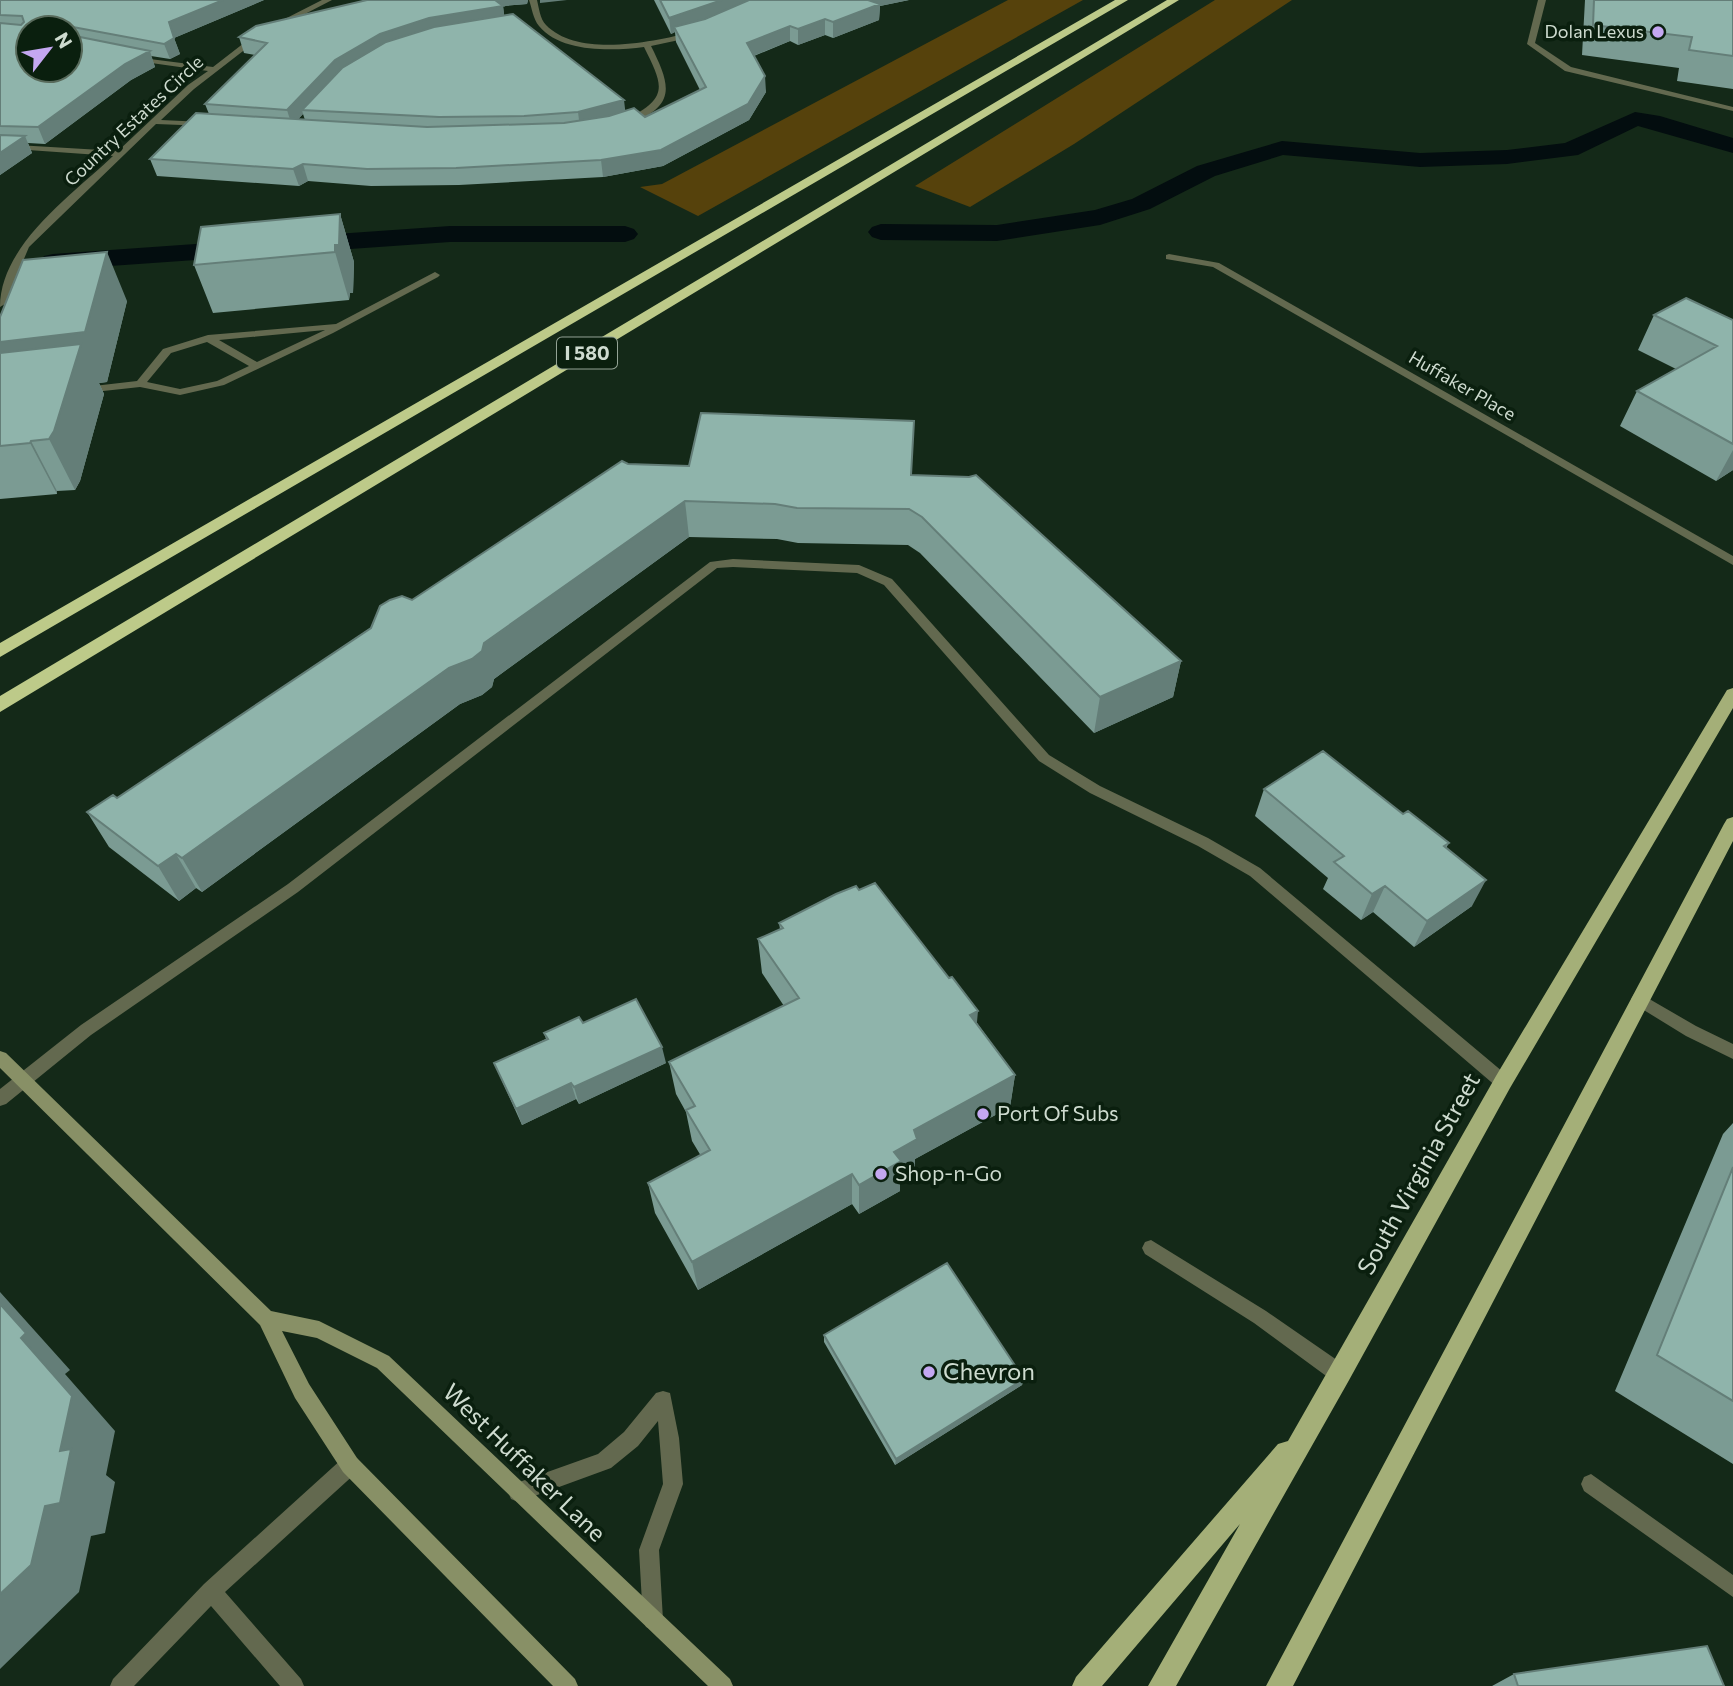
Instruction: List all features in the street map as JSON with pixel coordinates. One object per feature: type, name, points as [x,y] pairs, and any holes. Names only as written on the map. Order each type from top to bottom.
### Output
[{"type":"highway","name":"I 580","points":[[0,652],[1123,0]]},
{"type":"highway","name":"I 580","points":[[0,705],[1174,0]]},
{"type":"main road","name":"South Virginia Street","points":[[1161,1686],[1503,1082],[1733,694]]},
{"type":"main road","points":[[1280,1684],[1733,824]]},
{"type":"main road","points":[[1085,1686],[1314,1420]]},
{"type":"street","name":"Country Estates Circle","points":[[0,304],[25,246],[120,154],[212,69],[273,27],[328,0]]},
{"type":"street","points":[[533,0],[545,29],[573,40],[610,46],[647,45],[698,31]]},
{"type":"street","points":[[1542,0],[1531,44],[1568,69],[1733,109]]},
{"type":"street","points":[[528,24],[540,22]]},
{"type":"street","points":[[617,125],[646,113],[663,96],[663,78],[647,45]]},
{"type":"street","points":[[125,57],[212,69]]},
{"type":"street","points":[[155,122],[219,125]]},
{"type":"street","points":[[0,146],[120,154]]},
{"type":"street","name":"Huffaker Place","points":[[1168,257],[1216,265],[1733,561]]},
{"type":"street","points":[[80,391],[140,384],[180,392],[220,383],[342,325],[435,275]]},
{"type":"street","points":[[140,384],[167,351],[208,338],[342,325]]},
{"type":"street","points":[[208,338],[257,366]]},
{"type":"street","points":[[0,1099],[86,1030],[293,888],[714,565],[733,563],[859,569],[888,582],[1044,758],[1074,780],[1223,850],[1255,872],[1503,1082]]},
{"type":"street","points":[[1639,999],[1691,1031],[1733,1052]]},
{"type":"street","points":[[0,1058],[266,1319],[302,1391],[350,1465],[568,1686]]},
{"type":"street","points":[[1151,1248],[1260,1318],[1340,1374]]},
{"type":"street","name":"West Huffaker Lane","points":[[266,1319],[319,1330],[383,1362],[723,1686]]},
{"type":"street","points":[[518,1492],[604,1461],[631,1439],[663,1400],[670,1438],[673,1484],[649,1549],[653,1620]]},
{"type":"street","points":[[120,1686],[211,1591],[350,1465]]},
{"type":"street","points":[[1591,1485],[1733,1587]]},
{"type":"street","points":[[211,1591],[295,1686]]},
{"type":"shaded area","points":[[1008,0],[1083,0],[698,216],[640,187],[662,184]]},
{"type":"shaded area","points":[[1215,0],[1292,0],[1074,144],[970,207],[915,186]]},
{"type":"building","points":[[0,0],[223,0],[169,22],[174,38],[164,44],[84,29],[84,14],[0,15]]},
{"type":"building","points":[[367,0],[495,0],[503,6],[429,18],[380,34],[335,60],[287,110],[205,104],[267,43],[239,37],[256,26]]},
{"type":"building","points":[[660,0],[722,0],[669,18]]},
{"type":"building","points":[[749,0],[868,0],[880,4],[833,22],[825,19],[798,29],[790,26],[747,43],[765,76],[748,104],[661,150],[601,160],[456,168],[367,169],[303,164],[293,169],[150,159],[196,113],[427,127],[564,123],[609,116],[634,108],[645,117],[706,87],[674,27],[705,19]]},
{"type":"building","points":[[1594,0],[1733,0],[1733,56],[1689,50],[1692,37],[1593,25]]},
{"type":"building","points":[[513,14],[624,100],[578,112],[524,116],[439,117],[302,110],[342,68],[386,42],[434,27]]},
{"type":"building","points":[[0,23],[14,24],[14,84],[84,84],[84,38],[150,51],[125,64],[38,127],[0,126]]},
{"type":"building","points":[[0,135],[25,136],[0,153]]},
{"type":"building","points":[[340,214],[339,245],[335,245],[335,252],[194,265],[201,227]]},
{"type":"building","points":[[107,252],[85,332],[0,342],[0,317],[23,260]]},
{"type":"building","points":[[1686,298],[1733,320],[1733,444],[1637,391],[1717,346],[1654,315]]},
{"type":"building","points":[[81,344],[54,431],[49,439],[0,446],[0,353]]},
{"type":"building","points":[[701,413],[914,421],[911,475],[976,475],[1181,661],[1100,697],[922,517],[909,509],[797,508],[775,504],[685,501],[484,643],[482,651],[472,659],[449,668],[182,858],[176,854],[158,866],[87,812],[113,795],[117,798],[371,628],[380,606],[402,596],[412,600],[622,461],[628,464],[689,466]]},
{"type":"building","points":[[1323,751],[1403,814],[1408,811],[1449,843],[1444,846],[1486,880],[1427,921],[1385,886],[1372,894],[1334,862],[1344,856],[1264,789]]},
{"type":"building","points":[[875,883],[978,1011],[970,1015],[1015,1075],[914,1130],[917,1139],[894,1152],[901,1161],[859,1185],[852,1174],[692,1262],[648,1183],[710,1150],[686,1110],[695,1106],[669,1062],[799,998],[758,939],[783,928],[779,923],[836,894],[856,886],[859,890]]},
{"type":"building","points":[[636,999],[662,1047],[574,1087],[571,1083],[516,1109],[494,1063],[548,1039],[544,1033],[579,1017],[583,1023]]},
{"type":"building","points":[[1733,1167],[1733,1401],[1657,1355]]},
{"type":"building","points":[[947,1263],[1024,1379],[896,1459],[824,1335]]},
{"type":"building","points":[[0,1304],[26,1333],[21,1338],[72,1396],[60,1451],[71,1449],[60,1503],[45,1506],[31,1565],[0,1594]]},
{"type":"building","points":[[1707,1646],[1724,1686],[1518,1686],[1514,1674]]},
{"type":"waterway","points":[[881,232],[997,233],[1100,217],[1141,204],[1206,171],[1282,148],[1420,160],[1507,157],[1570,150],[1635,119],[1652,121],[1733,146]]},
{"type":"waterway","points":[[53,262],[450,234],[625,234]]},
{"type":"place","name":"Dolan Lexus","points":[[1658,32]]},
{"type":"place","name":"Port Of Subs","points":[[983,1114]]},
{"type":"place","name":"Shop-n-Go","points":[[881,1174]]},
{"type":"place","name":"Chevron","points":[[929,1372]]}]
